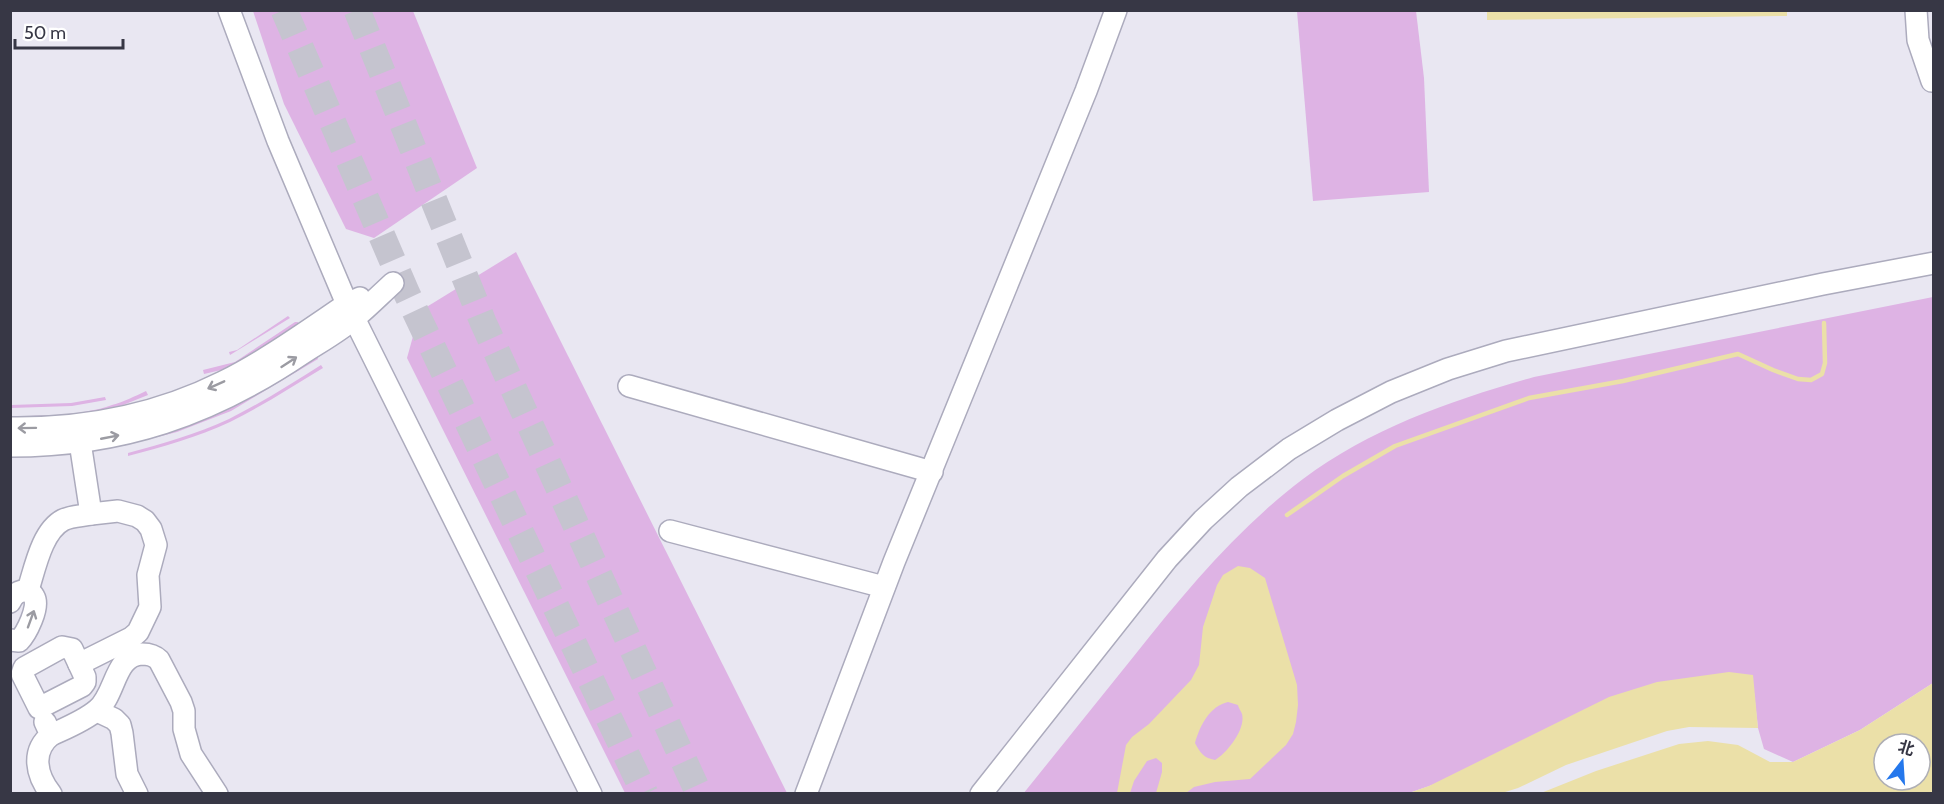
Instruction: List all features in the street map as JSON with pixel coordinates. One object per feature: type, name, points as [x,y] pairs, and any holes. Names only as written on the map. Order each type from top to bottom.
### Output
[{"type":"street","points":[[229,10],[278,141],[351,311],[591,794]]},
{"type":"street","points":[[806,794],[884,587],[1086,91],[1116,10]]},
{"type":"street","points":[[1916,10],[1918,40],[1932,81],[1934,81]]},
{"type":"street","points":[[981,794],[1167,559],[1203,520],[1239,487],[1289,449],[1336,420],[1448,369],[1506,351],[1934,263]]},
{"type":"street","points":[[10,446],[79,434],[166,405],[223,382],[351,311]]},
{"type":"street","points":[[629,386],[932,472]]},
{"type":"street","points":[[10,428],[50,428],[79,434]]},
{"type":"street","points":[[79,434],[91,514]]},
{"type":"street","points":[[28,590],[46,537],[53,526],[66,519],[117,511],[137,516],[151,528],[156,545],[148,575],[150,607],[138,632],[131,639],[79,664]]},
{"type":"street","points":[[670,531],[884,587]]},
{"type":"street","points":[[10,602],[19,591],[28,590]]},
{"type":"street","points":[[10,640],[19,641],[25,635],[36,606],[34,597],[28,590]]},
{"type":"street","points":[[39,708],[82,686],[85,682],[85,677],[72,649],[62,647],[24,668],[22,674],[51,735]]},
{"type":"street","points":[[51,794],[37,767],[39,750],[44,740],[97,711],[112,690],[120,667],[125,661],[138,654],[154,656],[159,660],[181,702],[184,711],[184,729],[191,754],[217,794]]},
{"type":"street","points":[[97,711],[114,719],[120,725],[127,774],[136,794]]},
{"type":"shaded area","points":[[253,11],[413,11],[477,168],[374,238],[346,229],[284,104]]},
{"type":"shaded area","points":[[1297,11],[1416,11],[1424,78],[1429,192],[1313,201]]},
{"type":"shaded area","points":[[1487,11],[1787,11],[1787,16],[1487,20]]},
{"type":"shaded area","points":[[516,252],[787,793],[625,793],[407,358],[420,311]]},
{"type":"shaded area","points":[[1933,297],[1933,683],[1860,730],[1793,762],[1764,749],[1758,728],[1752,675],[1409,793],[1023,794],[1173,608],[1213,562],[1279,498],[1329,461],[1356,445],[1385,430],[1443,406],[1534,377]]},
{"type":"shaded area","points":[[288,316],[290,318],[230,355],[229,352],[237,350]]},
{"type":"shaded area","points":[[298,322],[298,326],[234,367],[204,374],[203,370],[235,362]]},
{"type":"shaded area","points":[[317,355],[318,359],[231,411],[177,432],[121,445]]},
{"type":"shaded area","points":[[321,365],[323,368],[230,422],[180,441],[128,456],[128,453],[179,438],[229,419]]},
{"type":"shaded area","points":[[146,391],[148,395],[113,409],[93,413],[11,420],[11,416],[75,413],[100,409]]},
{"type":"shaded area","points":[[105,397],[106,400],[72,406],[11,408],[11,405],[71,403]]},
{"type":"shaded area","points":[[1238,566],[1250,568],[1265,578],[1297,685],[1298,705],[1293,734],[1286,745],[1250,779],[1215,782],[1194,787],[1186,793],[1156,793],[1162,763],[1156,758],[1147,761],[1134,781],[1130,793],[1117,793],[1126,745],[1191,680],[1199,665],[1203,627],[1217,585],[1223,575]],"holes":[[[1228,702],[1238,705],[1242,713],[1242,720],[1234,740],[1215,760],[1205,756],[1195,743],[1207,717],[1222,704]]]},
{"type":"shaded area","points":[[1729,672],[1753,675],[1758,728],[1689,727],[1667,731],[1566,765],[1518,788],[1502,793],[1409,793],[1429,786],[1609,697],[1657,682]]},
{"type":"shaded area","points":[[1933,683],[1933,793],[1541,793],[1596,771],[1679,744],[1708,741],[1738,745],[1770,762],[1793,762],[1860,730]]},
{"type":"waterway","points":[[1287,515],[1343,476],[1395,446],[1529,398],[1623,381],[1738,354],[1798,379],[1811,380],[1822,374],[1825,363],[1824,323]]},
{"type":"tunnel","points":[[284,10],[407,294],[645,794]]},
{"type":"tunnel","points":[[357,10],[483,322],[699,794]]}]
